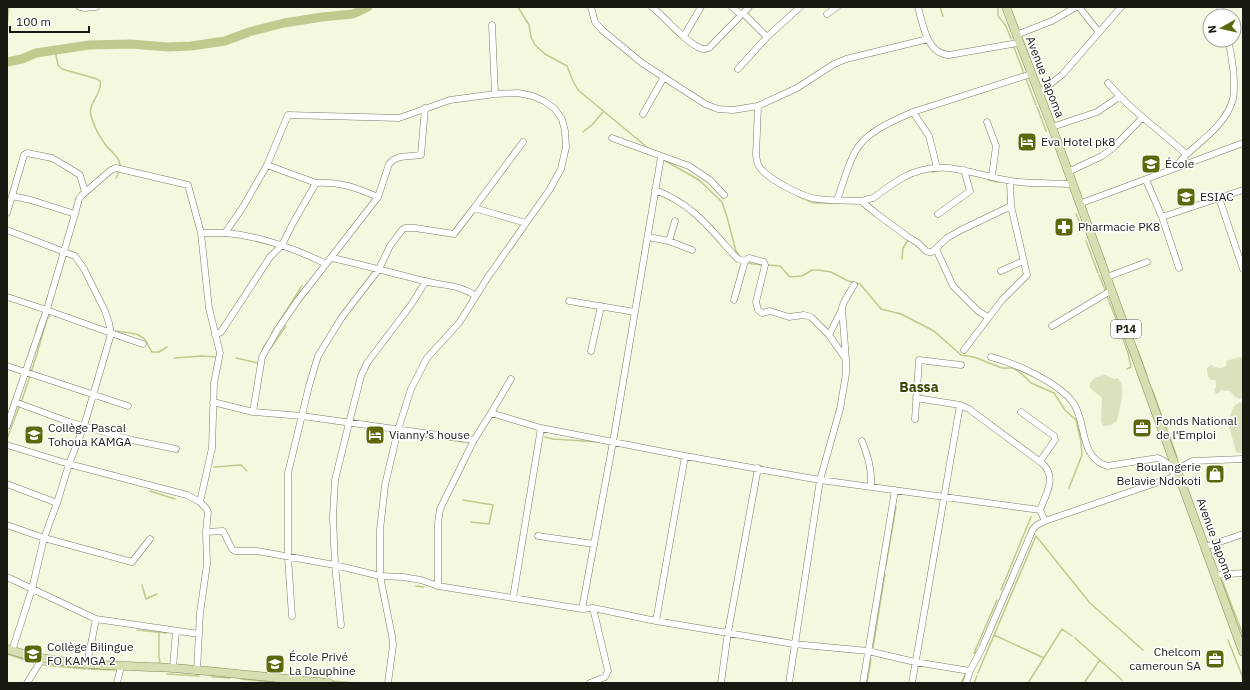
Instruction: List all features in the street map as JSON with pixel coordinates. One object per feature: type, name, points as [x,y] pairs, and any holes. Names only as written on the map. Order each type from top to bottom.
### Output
[{"type":"main road","name":"Avenue Japoma","points":[[1006,7],[1112,290],[1177,474],[1243,652]]},
{"type":"main road","points":[[10,650],[42,659],[87,664],[173,668],[329,683]]},
{"type":"street","points":[[80,7],[96,7]]},
{"type":"street","points":[[591,7],[595,22],[602,30],[642,63],[705,104],[718,109],[733,110],[758,106],[797,88],[834,64],[846,59],[928,39]]},
{"type":"street","points":[[652,7],[700,49],[709,48],[749,7]]},
{"type":"street","points":[[684,36],[701,7]]},
{"type":"street","points":[[732,7],[767,37]]},
{"type":"street","points":[[738,69],[767,37],[800,7]]},
{"type":"street","points":[[827,14],[838,7]]},
{"type":"street","points":[[918,7],[928,39],[932,46],[938,52],[943,54],[950,54],[1017,39],[1078,7],[1098,31]]},
{"type":"street","points":[[1039,93],[1063,74],[1098,31],[1120,7]]},
{"type":"street","points":[[492,25],[495,94]]},
{"type":"street","points":[[1172,170],[1186,154],[1213,131],[1226,114],[1232,99],[1234,87],[1230,48]]},
{"type":"street","points":[[838,200],[855,151],[865,140],[886,125],[913,112],[1031,74]]},
{"type":"street","points":[[643,114],[664,78]]},
{"type":"street","points":[[1108,83],[1142,118],[1186,154]]},
{"type":"street","points":[[225,233],[243,207],[267,165],[288,115],[393,119],[405,117],[425,108],[450,100],[495,94],[518,93],[533,96],[544,101],[554,108],[562,119],[566,132],[566,146],[561,169],[550,189],[459,323],[426,358],[411,389],[398,430],[385,485],[380,530],[380,576],[393,645],[388,683]]},
{"type":"street","points":[[1052,127],[1097,112],[1120,97]]},
{"type":"street","points":[[758,106],[757,163],[761,169],[776,181],[818,200],[862,201],[873,198],[904,177],[917,172],[937,168],[964,170],[1010,181],[1072,184]]},
{"type":"street","points":[[253,412],[261,363],[265,351],[298,300],[332,258],[378,196],[389,164],[393,160],[407,155],[421,155],[425,108]]},
{"type":"street","points":[[913,112],[929,136],[937,168]]},
{"type":"street","points":[[1068,172],[1102,156],[1114,147],[1142,118]]},
{"type":"street","points":[[987,122],[996,146],[992,176]]},
{"type":"street","points":[[612,138],[689,166],[710,180],[724,195]]},
{"type":"street","points":[[292,616],[288,557],[288,472],[316,360],[342,317],[379,268],[390,246],[405,228],[415,228],[454,234],[523,142]]},
{"type":"street","points":[[1079,204],[1243,143]]},
{"type":"street","points":[[7,213],[24,155],[27,153],[52,158],[80,175],[85,192]]},
{"type":"street","points":[[582,609],[613,442],[661,157]]},
{"type":"street","points":[[267,165],[316,182],[330,182],[350,185],[378,196]]},
{"type":"street","points":[[7,426],[47,309],[79,199],[111,170],[116,168],[188,185],[201,233],[209,308],[220,354],[214,383],[212,448],[200,502]]},
{"type":"street","points":[[938,214],[970,191],[964,170]]},
{"type":"street","points":[[1146,180],[1162,217],[1179,268]]},
{"type":"street","points":[[964,350],[988,317],[1012,290],[1027,276],[1011,206],[1010,181]]},
{"type":"street","points":[[215,335],[221,332],[270,257],[282,245],[316,182]]},
{"type":"street","points":[[655,190],[670,196],[694,211],[735,257],[745,261]]},
{"type":"street","points":[[1162,217],[1243,190]]},
{"type":"street","points":[[12,196],[31,200],[74,214]]},
{"type":"street","points":[[1219,198],[1243,269]]},
{"type":"street","points":[[862,201],[918,243],[926,251],[932,252],[947,238],[1011,206]]},
{"type":"street","points":[[474,208],[526,223]]},
{"type":"street","points":[[669,241],[675,221]]},
{"type":"street","points":[[7,230],[75,256],[84,269],[105,311],[110,323],[111,334],[84,426],[69,464],[44,538],[32,589],[10,650]]},
{"type":"street","points":[[201,233],[225,233],[282,245],[326,264]]},
{"type":"street","points":[[648,237],[669,241],[692,250]]},
{"type":"street","points":[[936,249],[953,286],[978,311],[988,317]]},
{"type":"street","points":[[332,258],[379,268],[426,281],[459,287],[468,290],[476,296]]},
{"type":"street","points":[[734,300],[745,261],[750,258],[765,263],[756,302],[758,310],[762,313],[770,312],[792,318],[807,315],[811,317],[829,335],[846,360]]},
{"type":"street","points":[[1001,271],[1023,261]]},
{"type":"street","points":[[1107,277],[1147,262]]},
{"type":"street","points":[[341,625],[335,565],[333,517],[334,485],[349,423],[361,376],[367,363],[403,316],[426,281]]},
{"type":"street","points":[[829,335],[844,302],[854,285]]},
{"type":"street","points":[[1052,326],[1112,290]]},
{"type":"street","points":[[7,297],[47,309],[111,334],[143,344]]},
{"type":"street","points":[[569,301],[635,312]]},
{"type":"street","points":[[789,683],[820,480],[840,409],[846,374],[841,314],[844,302]]},
{"type":"street","points":[[591,351],[601,306]]},
{"type":"street","points":[[991,357],[1009,362],[1042,378],[1066,395],[1078,412],[1088,450],[1093,457],[1102,464],[1107,466],[1158,458],[1165,460],[1177,474]]},
{"type":"street","points":[[915,419],[919,360],[961,365]]},
{"type":"street","points":[[7,366],[128,406]]},
{"type":"street","points":[[438,586],[438,517],[440,509],[474,440],[511,379]]},
{"type":"street","points":[[916,398],[960,405],[976,414],[1048,468],[1051,478],[1040,510],[1045,521]]},
{"type":"street","points":[[15,402],[84,426],[132,440],[176,449]]},
{"type":"street","points":[[213,402],[253,412],[302,416],[474,440]]},
{"type":"street","points":[[912,683],[960,405]]},
{"type":"street","points":[[1021,412],[1054,436],[1055,440],[1040,461]]},
{"type":"street","points":[[491,413],[541,428],[820,480],[1040,510]]},
{"type":"street","points":[[513,598],[541,428]]},
{"type":"street","points":[[862,441],[870,462],[872,475],[871,486]]},
{"type":"street","points":[[7,445],[69,464],[187,495],[200,502],[208,510],[206,532],[207,564],[201,604],[197,671]]},
{"type":"street","points":[[656,621],[685,456]]},
{"type":"street","points":[[966,683],[1029,535],[1037,525],[1177,474],[1193,461],[1243,459]]},
{"type":"street","points":[[721,683],[728,632],[758,468]]},
{"type":"street","points":[[7,484],[57,503]]},
{"type":"street","points":[[863,683],[895,490]]},
{"type":"street","points":[[7,525],[44,538],[132,562],[150,539]]},
{"type":"street","points":[[206,532],[223,532],[232,549],[235,551],[257,551],[335,565],[380,576],[415,579],[438,586],[582,609],[593,608],[656,621],[794,644],[868,651],[915,662],[970,671]]},
{"type":"street","points":[[1205,547],[1243,534]]},
{"type":"street","points":[[538,536],[594,544]]},
{"type":"street","points":[[1215,575],[1243,573]]},
{"type":"street","points":[[7,577],[96,619],[199,634]]},
{"type":"street","points":[[590,683],[605,677],[608,671],[593,608]]},
{"type":"street","points":[[87,664],[96,619]]},
{"type":"street","points":[[173,668],[176,631]]},
{"type":"street","points":[[27,683],[42,659]]},
{"type":"street","points":[[117,683],[121,666]]},
{"type":"green space","points":[[1240,357],[1243,359],[1243,398],[1240,399],[1235,397],[1230,391],[1221,390],[1216,394],[1214,390],[1216,387],[1216,381],[1208,377],[1207,368],[1211,365],[1217,368],[1223,368],[1227,365],[1226,361]]},
{"type":"green space","points":[[1105,375],[1114,379],[1118,378],[1121,382],[1122,393],[1117,421],[1111,425],[1104,426],[1101,422],[1102,398],[1090,388],[1090,383],[1096,377]]},
{"type":"green space","points":[[1240,402],[1243,403],[1243,454],[1236,452],[1229,426],[1229,423],[1234,425],[1237,422],[1235,417],[1230,416],[1234,406]]},
{"type":"waterway","points":[[7,26],[9,7]]},
{"type":"waterway","points":[[7,62],[22,59],[36,53],[89,45],[131,44],[168,47],[191,46],[225,41],[249,32],[284,23],[353,14],[368,7]]},
{"type":"waterway","points":[[518,7],[529,25],[531,37],[535,45],[545,54],[567,66],[578,90],[648,148]]},
{"type":"waterway","points":[[940,7],[943,16]]},
{"type":"waterway","points":[[998,7],[998,16]]},
{"type":"waterway","points":[[999,17],[1006,26],[1011,39]]},
{"type":"waterway","points":[[1014,47],[1024,74]]},
{"type":"waterway","points":[[55,50],[58,65],[62,69],[100,81],[99,90],[90,112],[99,134],[107,147],[117,157],[120,166]]},
{"type":"waterway","points":[[1026,79],[1036,105]]},
{"type":"waterway","points":[[1037,107],[1046,131]]},
{"type":"waterway","points":[[583,132],[592,125],[603,112]]},
{"type":"waterway","points":[[662,159],[699,180],[722,202],[736,251],[740,257]]},
{"type":"waterway","points":[[116,178],[119,171]]},
{"type":"waterway","points":[[932,172],[936,171]]},
{"type":"waterway","points":[[988,180],[998,182]]},
{"type":"waterway","points":[[798,196],[813,203],[831,203]]},
{"type":"waterway","points":[[1076,214],[1080,223]]},
{"type":"waterway","points":[[1081,226],[1083,230]]},
{"type":"waterway","points":[[902,259],[903,248],[908,240]]},
{"type":"waterway","points":[[1086,241],[1098,273]]},
{"type":"waterway","points":[[747,262],[763,265]]},
{"type":"waterway","points":[[767,265],[780,266],[790,277],[802,276],[812,270],[818,270],[831,272],[848,281],[860,284],[881,309],[901,314],[934,331],[961,355],[974,357],[1002,368],[1013,368],[1031,383],[1054,393],[1065,410],[1076,420],[1081,442],[1082,455],[1069,488]]},
{"type":"waterway","points":[[1099,275],[1106,292]]},
{"type":"waterway","points":[[272,333],[302,286]]},
{"type":"waterway","points":[[7,294],[13,296]]},
{"type":"waterway","points":[[1107,296],[1121,332]]},
{"type":"waterway","points":[[38,350],[47,319],[50,316]]},
{"type":"waterway","points":[[36,331],[38,324]]},
{"type":"waterway","points":[[270,349],[286,326]]},
{"type":"waterway","points":[[114,331],[131,333],[143,338],[152,352],[159,352],[167,347]]},
{"type":"waterway","points":[[1121,334],[1131,367],[1127,369]]},
{"type":"waterway","points":[[262,350],[267,342]]},
{"type":"waterway","points":[[31,372],[38,351]]},
{"type":"waterway","points":[[1138,351],[1147,376]]},
{"type":"waterway","points":[[174,358],[202,356],[217,357]]},
{"type":"waterway","points":[[236,358],[258,363],[259,361]]},
{"type":"waterway","points":[[21,403],[30,376]]},
{"type":"waterway","points":[[1152,389],[1162,417]]},
{"type":"waterway","points":[[7,439],[19,407]]},
{"type":"waterway","points":[[1163,419],[1167,430]]},
{"type":"waterway","points":[[1168,432],[1177,457]]},
{"type":"waterway","points":[[400,437],[403,434],[408,434]]},
{"type":"waterway","points":[[423,437],[441,438]]},
{"type":"waterway","points":[[545,437],[553,439],[600,442]]},
{"type":"waterway","points":[[444,439],[464,442]]},
{"type":"waterway","points":[[214,467],[241,465],[247,471]]},
{"type":"waterway","points":[[150,491],[175,499]]},
{"type":"waterway","points":[[463,500],[493,505],[489,524],[471,522]]},
{"type":"waterway","points":[[886,565],[896,507]]},
{"type":"waterway","points":[[1001,590],[1031,517]]},
{"type":"waterway","points":[[978,673],[1036,536],[1090,603],[1143,650]]},
{"type":"waterway","points":[[873,648],[885,574]]},
{"type":"waterway","points":[[1222,580],[1243,635]]},
{"type":"waterway","points":[[142,585],[146,599],[157,594]]},
{"type":"waterway","points":[[416,586],[424,587]]},
{"type":"waterway","points":[[979,650],[974,653],[997,600]]},
{"type":"waterway","points":[[1028,683],[1062,629],[1072,636]]},
{"type":"waterway","points":[[137,630],[166,633]]},
{"type":"waterway","points":[[158,665],[160,661],[159,633]]},
{"type":"waterway","points":[[994,635],[1044,658]]},
{"type":"waterway","points":[[1075,638],[1122,680]]},
{"type":"waterway","points":[[1228,640],[1243,678]]},
{"type":"waterway","points":[[7,654],[34,663]]},
{"type":"waterway","points":[[867,683],[871,659]]},
{"type":"waterway","points":[[1084,683],[1100,660]]},
{"type":"waterway","points":[[43,665],[85,669]]},
{"type":"waterway","points":[[88,669],[114,670]]},
{"type":"waterway","points":[[167,674],[199,676]]},
{"type":"waterway","points":[[961,683],[965,675]]},
{"type":"waterway","points":[[974,683],[977,676]]},
{"type":"waterway","points":[[212,677],[230,678]]},
{"type":"waterway","points":[[241,679],[280,683]]},
{"type":"waterway","points":[[332,681],[356,683]]},
{"type":"place","name":"Eva Hotel pk8","points":[[1027,142]]},
{"type":"place","name":"École","points":[[1151,164]]},
{"type":"place","name":"ESIAC","points":[[1186,197]]},
{"type":"place","name":"Pharmacie PK8","points":[[1064,227]]},
{"type":"place","name":"Fonds National de l'Emploi","points":[[1142,428]]},
{"type":"place","name":"Collège Pascal Tohoua KAMGA","points":[[34,435]]},
{"type":"place","name":"Vianny’s house","points":[[375,435]]},
{"type":"place","name":"Boulangerie Belavie Ndokoti","points":[[1215,474]]},
{"type":"place","name":"Collège Bilingue FO KAMGA 2","points":[[33,654]]},
{"type":"place","name":"Chelcom cameroun SA","points":[[1215,659]]},
{"type":"place","name":"École Privé La Dauphine","points":[[275,664]]},
{"type":"district","name":"Bassa","points":[[919,387]]}]
